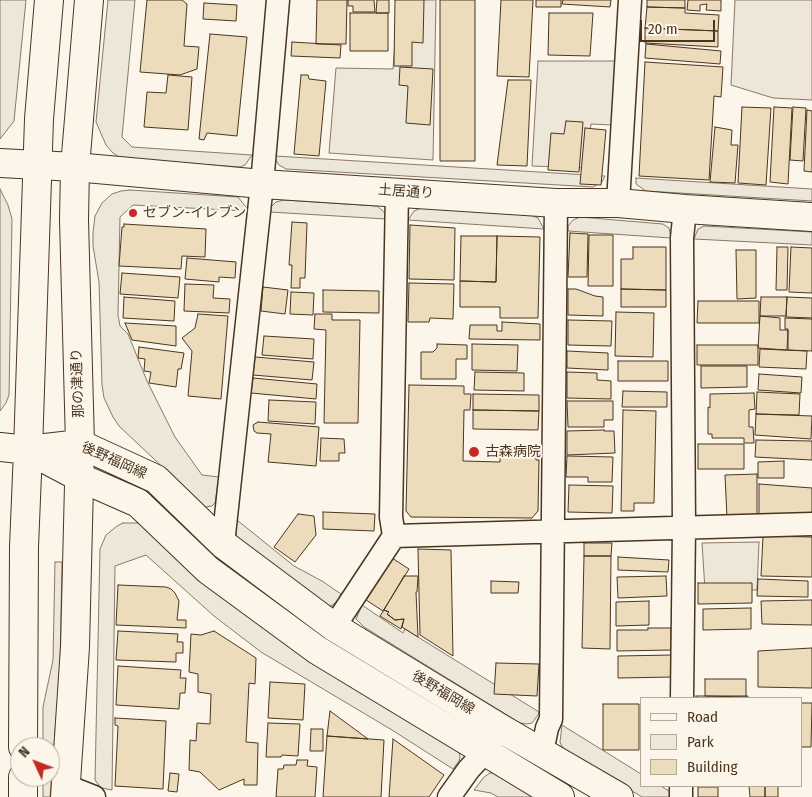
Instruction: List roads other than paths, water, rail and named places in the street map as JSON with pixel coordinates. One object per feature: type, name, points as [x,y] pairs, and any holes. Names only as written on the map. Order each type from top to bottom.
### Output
[{"type":"main road","points":[[23,737],[24,547],[37,165],[49,0]]},
{"type":"main road","name":"那の津通り","points":[[65,791],[75,647],[80,444],[74,220],[75,167],[89,0]]},
{"type":"main road","name":"土居通り","points":[[0,163],[75,167],[262,184],[556,203],[618,203],[685,210],[812,217]]},
{"type":"main road","name":"後野福岡線","points":[[28,450],[80,444],[156,479],[223,544],[334,627],[500,728],[620,797]]},
{"type":"main road","points":[[0,447],[28,450]]},
{"type":"main road","name":"後野福岡線","points":[[28,450],[79,477],[138,503],[208,570],[317,650],[560,797]]},
{"type":"street","points":[[223,544],[262,184],[278,0]]},
{"type":"street","points":[[618,203],[630,0]]},
{"type":"street","points":[[334,627],[394,536],[391,517],[398,192]]},
{"type":"street","points":[[542,752],[551,719],[556,203]]},
{"type":"street","points":[[682,697],[684,528],[682,238],[685,210]]},
{"type":"street","points":[[394,536],[812,524]]},
{"type":"street","points":[[449,797],[469,769],[485,752],[500,728]]},
{"type":"street","points":[[65,791],[94,797]]},
{"type":"place","name":"セブン-イレブン","points":[[133,213]]},
{"type":"place","name":"古森病院","points":[[474,452]]}]
